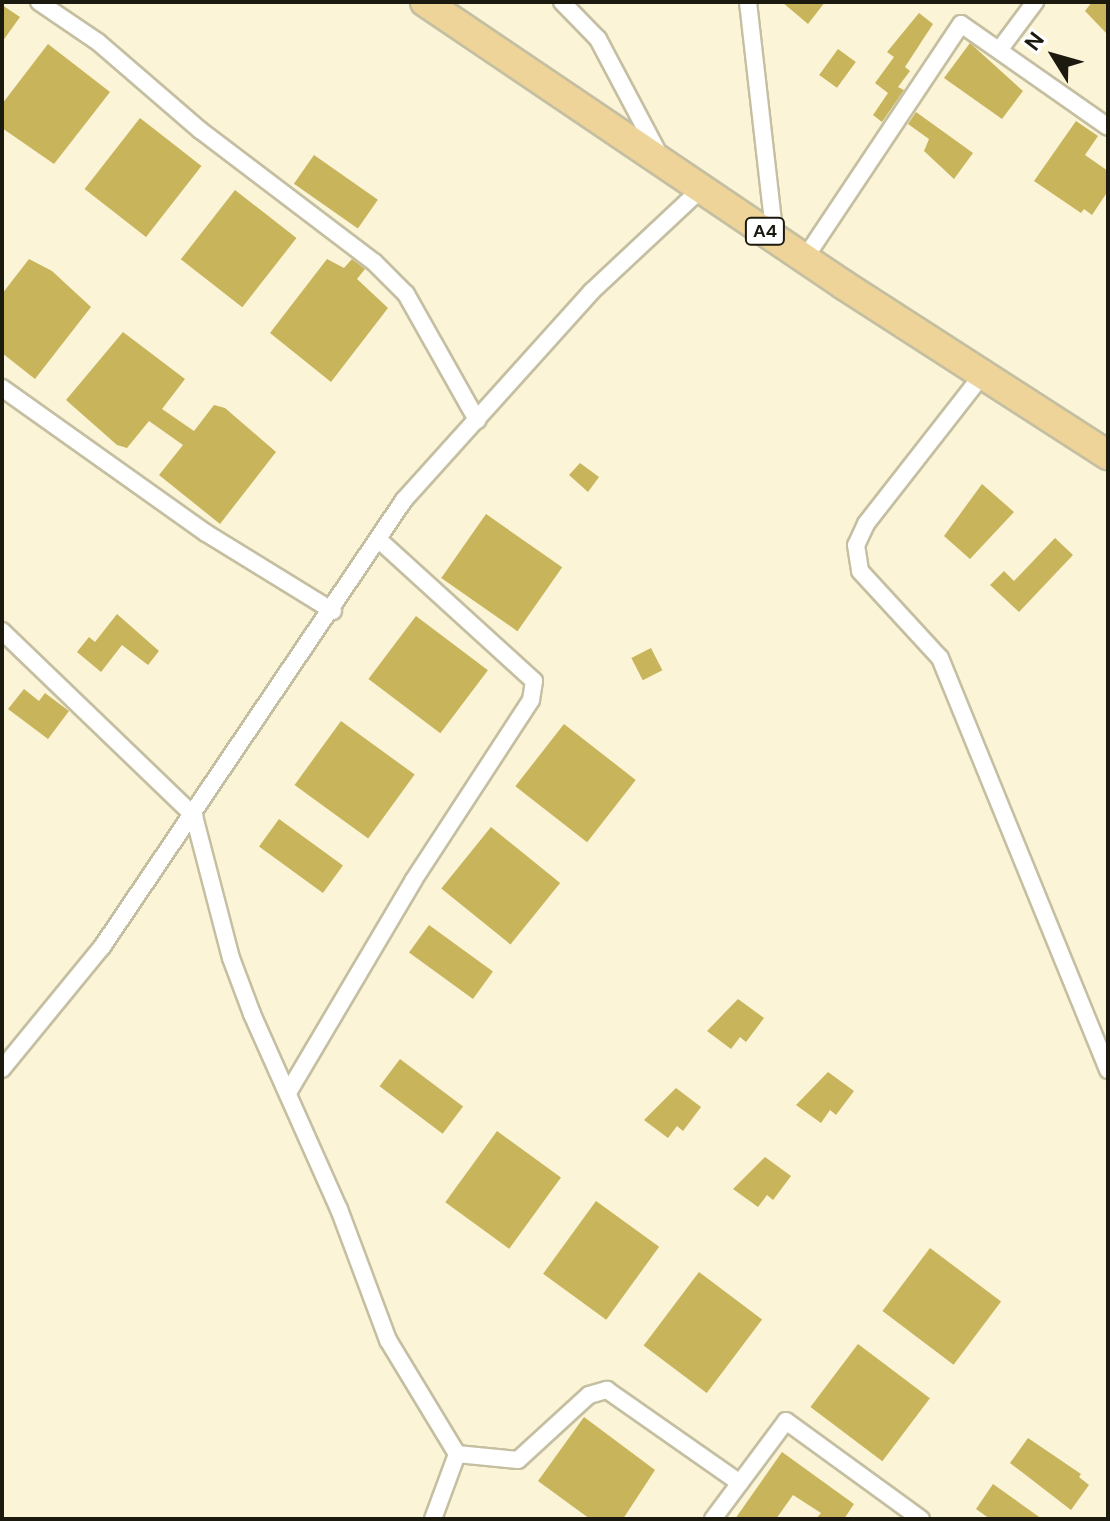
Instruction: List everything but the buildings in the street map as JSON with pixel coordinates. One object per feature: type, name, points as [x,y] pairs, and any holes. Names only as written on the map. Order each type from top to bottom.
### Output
[{"type":"highway","name":"A4","points":[[425,2],[660,157],[805,258],[1108,455]]},
{"type":"street","points":[[39,2],[98,42],[200,130],[374,262],[406,294],[477,420]]},
{"type":"street","points":[[562,2],[598,39],[660,157]]},
{"type":"street","points":[[748,2],[775,238]]},
{"type":"street","points":[[1000,49],[1035,2]]},
{"type":"street","points":[[805,258],[961,24],[1108,127]]},
{"type":"street","points":[[2,1069],[102,947],[333,611],[404,500],[591,292],[702,188]]},
{"type":"street","points":[[983,374],[866,524],[856,545],[860,571],[940,658],[1108,1070]]},
{"type":"street","points":[[2,388],[206,533],[333,611]]},
{"type":"street","points":[[289,1091],[413,881],[531,700],[534,681],[379,540]]},
{"type":"street","points":[[2,631],[194,816],[231,958],[289,1091],[388,1340],[457,1454]]},
{"type":"street","points":[[457,1454],[518,1460],[589,1395],[607,1390],[740,1483]]},
{"type":"street","points":[[713,1519],[786,1421],[921,1519]]},
{"type":"street","points":[[433,1519],[457,1454]]}]
